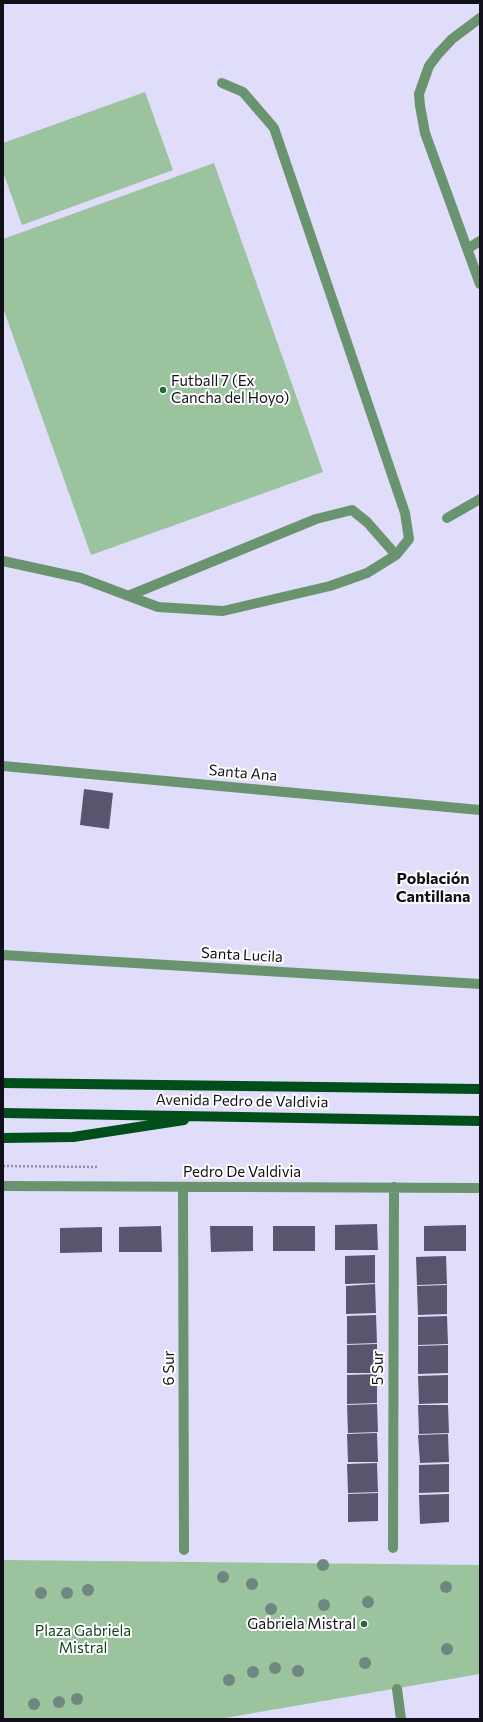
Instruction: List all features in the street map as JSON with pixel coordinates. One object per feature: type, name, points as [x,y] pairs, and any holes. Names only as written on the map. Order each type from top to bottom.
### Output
[{"type":"main road","name":"Avenida Pedro de Valdivia","points":[[3,1083],[480,1089]]},
{"type":"main road","name":"Avenida Pedro de Valdivia","points":[[3,1114],[480,1121]]},
{"type":"main road","points":[[3,1138],[73,1137],[212,1116]]},
{"type":"street","points":[[480,18],[452,39],[438,54],[429,66],[419,94],[425,133],[480,284]]},
{"type":"street","points":[[3,561],[81,578],[158,607],[223,611],[330,586],[367,573],[396,555],[409,539],[405,513],[274,128],[243,92],[222,83]]},
{"type":"street","points":[[467,249],[480,241]]},
{"type":"street","points":[[447,518],[480,499]]},
{"type":"street","points":[[128,596],[316,519],[352,510],[367,522],[396,555]]},
{"type":"street","name":"Santa Ana","points":[[3,766],[480,810]]},
{"type":"street","name":"Santa Lucila","points":[[3,955],[480,984]]},
{"type":"street","name":"Pedro De Valdivia","points":[[3,1186],[480,1188]]},
{"type":"street","name":"6 Sur","points":[[183,1187],[184,1550]]},
{"type":"street","name":"5 Sur","points":[[393,1548],[394,1187]]},
{"type":"street","points":[[397,1689],[401,1719]]},
{"type":"green space","points":[[145,92],[173,170],[22,225],[3,172],[3,143]]},
{"type":"green space","name":"Futball 7 (Ex Cancha del Hoyo)","points":[[214,163],[323,472],[91,555],[3,308],[3,239]]},
{"type":"green space","name":"Plaza Gabriela Mistral","points":[[3,1560],[480,1565],[480,1674],[219,1719],[3,1719]]},
{"type":"building","points":[[84,789],[113,793],[109,829],[80,825]]},
{"type":"building","points":[[377,1224],[378,1250],[335,1250],[335,1225]]},
{"type":"building","points":[[466,1225],[466,1251],[424,1251],[424,1226]]},
{"type":"building","points":[[161,1226],[162,1252],[119,1252],[119,1227]]},
{"type":"building","points":[[210,1226],[253,1226],[253,1251],[211,1252]]},
{"type":"building","points":[[273,1226],[315,1226],[315,1251],[273,1251]]},
{"type":"building","points":[[102,1227],[102,1252],[60,1253],[60,1228]]},
{"type":"building","points":[[375,1255],[375,1283],[345,1284],[345,1256]]},
{"type":"building","points":[[446,1256],[447,1284],[417,1285],[416,1257]]},
{"type":"building","points":[[375,1284],[376,1313],[346,1314],[346,1286]]},
{"type":"building","points":[[447,1285],[447,1314],[418,1315],[417,1286]]},
{"type":"building","points":[[376,1315],[377,1343],[347,1344],[347,1316]]},
{"type":"building","points":[[447,1316],[448,1344],[418,1345],[418,1317]]},
{"type":"building","points":[[377,1344],[377,1373],[347,1373],[347,1345]]},
{"type":"building","points":[[448,1345],[448,1373],[418,1374],[418,1346]]},
{"type":"building","points":[[377,1374],[377,1403],[347,1404],[347,1375]]},
{"type":"building","points":[[448,1375],[448,1403],[419,1404],[418,1376]]},
{"type":"building","points":[[377,1404],[378,1432],[348,1433],[347,1405]]},
{"type":"building","points":[[418,1405],[448,1405],[449,1433],[419,1434]]},
{"type":"building","points":[[377,1433],[378,1462],[348,1462],[347,1434]]},
{"type":"building","points":[[448,1434],[449,1462],[420,1463],[418,1435]]},
{"type":"building","points":[[377,1463],[378,1492],[348,1493],[347,1464]]},
{"type":"building","points":[[449,1464],[449,1492],[419,1493],[419,1465]]},
{"type":"building","points":[[378,1493],[378,1521],[348,1522],[348,1494]]},
{"type":"building","points":[[449,1494],[449,1522],[420,1524],[419,1495]]},
{"type":"place","name":"Futball 7 (Ex Cancha del Hoyo)","points":[[163,390]]},
{"type":"place","name":"Gabriela Mistral","points":[[364,1624]]},
{"type":"district","name":"Población Cantillana","points":[[433,888]]}]
